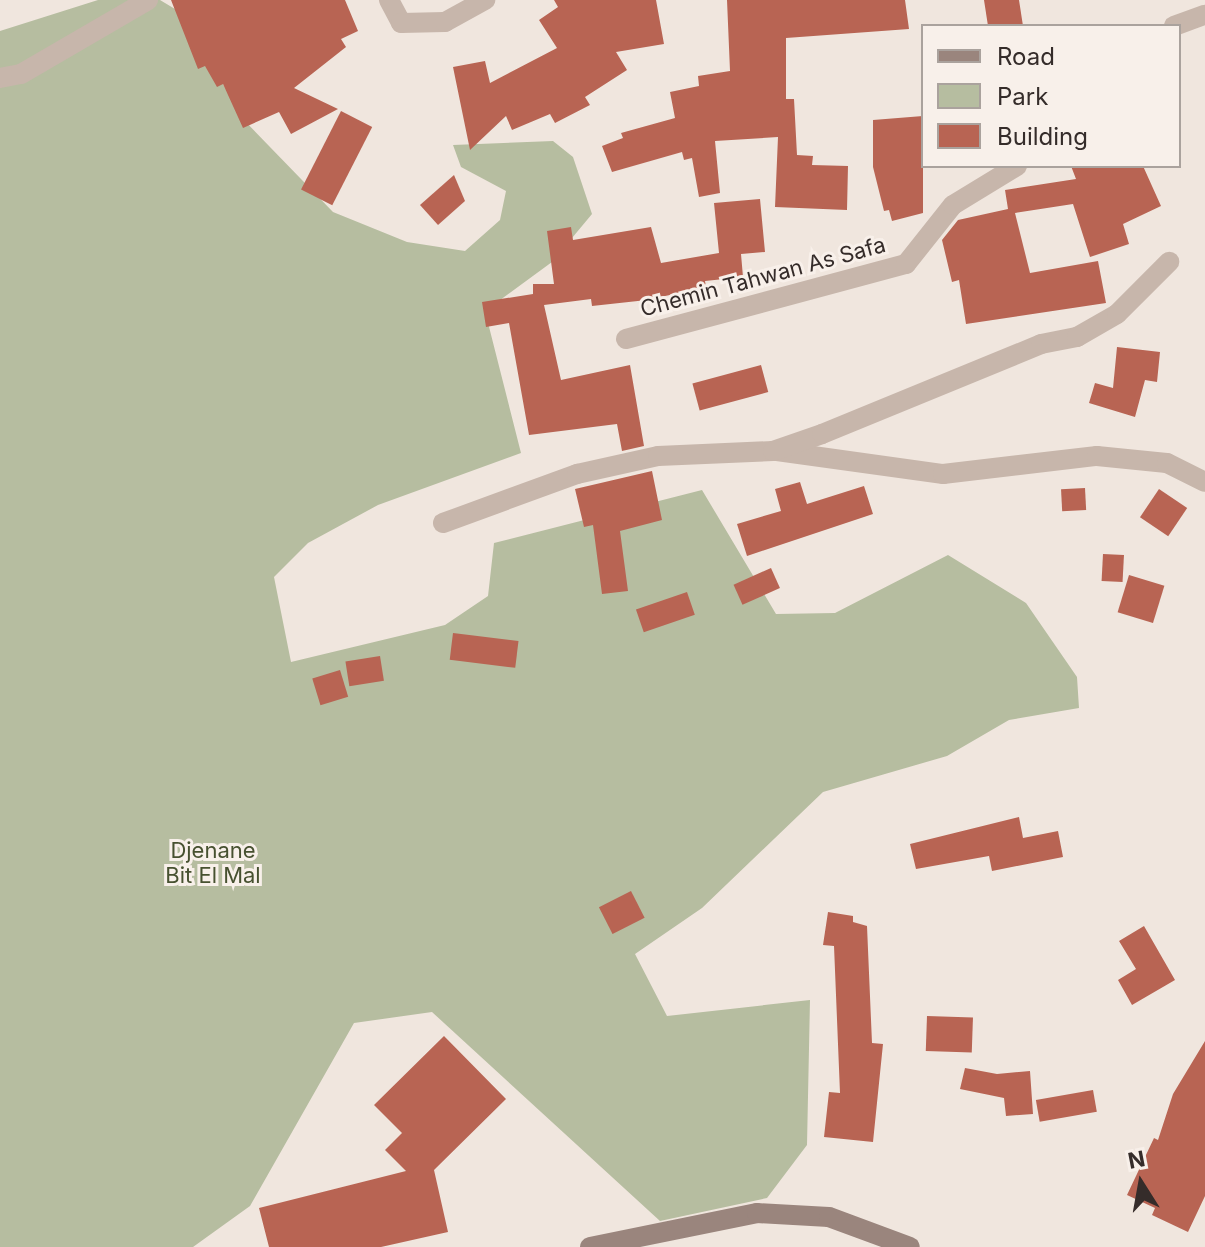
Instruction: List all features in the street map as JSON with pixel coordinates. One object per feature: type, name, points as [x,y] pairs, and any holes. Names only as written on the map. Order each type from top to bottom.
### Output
[{"type":"street","points":[[0,78],[21,74],[148,0]]},
{"type":"street","points":[[389,0],[401,23],[445,22],[485,0]]},
{"type":"street","points":[[1180,24],[1205,15]]},
{"type":"street","name":"Chemin Tahwan As Safa","points":[[626,339],[906,264],[953,205],[1014,168]]},
{"type":"street","points":[[773,451],[1041,344],[1077,337],[1117,314],[1169,262]]},
{"type":"street","points":[[443,523],[515,492],[658,456],[773,451],[943,474],[1097,456],[1167,463],[1205,482]]},
{"type":"street","points":[[590,1247],[757,1213],[829,1217],[910,1247]]},
{"type":"green space","name":"Djenane Bit El Mal","points":[[98,0],[160,0],[185,15],[241,117],[333,212],[407,242],[465,251],[500,220],[506,191],[461,167],[453,145],[553,141],[573,157],[592,214],[552,262],[485,311],[521,453],[378,505],[308,543],[274,577],[291,662],[445,625],[488,596],[494,543],[702,490],[776,614],[835,613],[948,555],[1026,603],[1077,677],[1079,708],[1009,720],[947,756],[823,792],[702,908],[635,954],[667,1016],[810,1000],[807,1145],[767,1198],[660,1221],[432,1012],[354,1023],[250,1206],[193,1247],[0,1247],[0,31]]},
{"type":"building","points":[[171,0],[345,0],[358,31],[341,39],[346,47],[294,88],[338,109],[291,134],[279,112],[243,128],[223,84],[217,87],[205,66],[198,69]]},
{"type":"building","points":[[554,0],[656,0],[664,44],[616,52],[627,70],[585,97],[590,105],[555,123],[550,114],[512,130],[506,116],[470,150],[453,67],[485,61],[490,83],[557,48],[539,20],[558,7]]},
{"type":"building","points":[[727,0],[905,0],[909,29],[786,38],[786,99],[794,99],[797,155],[813,156],[812,165],[848,166],[847,210],[775,207],[778,137],[715,141],[720,193],[699,197],[692,158],[684,160],[682,152],[612,172],[602,146],[623,138],[621,133],[675,118],[670,92],[699,86],[698,76],[730,71]]},
{"type":"building","points":[[984,0],[1019,0],[1023,24],[988,24]]},
{"type":"building","points":[[341,111],[372,127],[332,205],[301,189]]},
{"type":"building","points":[[921,116],[923,213],[892,221],[889,210],[884,211],[873,167],[873,120]]},
{"type":"building","points":[[1072,168],[1144,168],[1161,206],[1123,224],[1129,244],[1090,257],[1073,204],[1015,213],[1030,273],[1098,261],[1106,303],[966,324],[959,280],[952,282],[942,240],[958,220],[1008,209],[1005,190],[1076,179]]},
{"type":"building","points":[[454,175],[465,201],[438,225],[420,205]]},
{"type":"building","points":[[760,199],[765,252],[741,254],[743,277],[705,281],[706,287],[647,300],[592,306],[591,299],[544,305],[561,380],[630,365],[644,446],[622,451],[617,424],[529,435],[509,323],[486,327],[482,302],[533,294],[533,284],[554,284],[547,231],[571,227],[573,240],[651,227],[661,263],[719,253],[714,203]]},
{"type":"building","points":[[1117,347],[1160,352],[1157,382],[1145,380],[1135,417],[1089,403],[1095,383],[1113,388]]},
{"type":"building","points":[[761,365],[768,392],[700,410],[692,383]]},
{"type":"building","points":[[652,471],[662,520],[620,531],[628,591],[602,594],[593,525],[584,527],[575,489]]},
{"type":"building","points":[[800,482],[807,504],[864,486],[873,514],[747,556],[737,524],[781,511],[775,489]]},
{"type":"building","points":[[1085,488],[1086,510],[1062,511],[1061,489]]},
{"type":"building","points":[[1159,489],[1187,508],[1168,536],[1140,517]]},
{"type":"building","points":[[1103,554],[1124,555],[1123,582],[1102,581]]},
{"type":"building","points":[[771,568],[780,588],[742,605],[734,585]]},
{"type":"building","points":[[1129,575],[1164,586],[1153,623],[1118,612]]},
{"type":"building","points":[[687,592],[695,615],[644,632],[636,610]]},
{"type":"building","points":[[453,633],[519,641],[515,668],[450,660]]},
{"type":"building","points":[[380,656],[384,681],[349,686],[345,661]]},
{"type":"building","points":[[340,670],[348,697],[320,705],[312,678]]},
{"type":"building","points":[[1019,817],[1023,838],[1058,831],[1063,857],[992,871],[989,856],[916,869],[910,844]]},
{"type":"building","points":[[631,891],[645,918],[613,934],[599,907]]},
{"type":"building","points":[[828,912],[853,916],[853,922],[867,926],[872,1043],[883,1044],[873,1142],[824,1137],[829,1092],[840,1093],[834,946],[823,945]]},
{"type":"building","points":[[1144,926],[1175,980],[1132,1005],[1118,980],[1136,969],[1119,941]]},
{"type":"building","points":[[927,1016],[973,1018],[972,1053],[926,1051]]},
{"type":"building","points":[[444,1036],[506,1099],[434,1170],[448,1232],[381,1247],[269,1247],[259,1208],[406,1171],[385,1150],[402,1133],[374,1105]]},
{"type":"building","points":[[1205,1041],[1205,1196],[1188,1232],[1152,1215],[1155,1208],[1127,1195],[1154,1138],[1158,1140],[1173,1094]]},
{"type":"building","points":[[965,1068],[997,1074],[1030,1071],[1033,1114],[1006,1116],[1004,1098],[960,1089]]},
{"type":"building","points":[[1093,1090],[1097,1112],[1040,1122],[1036,1100]]}]
